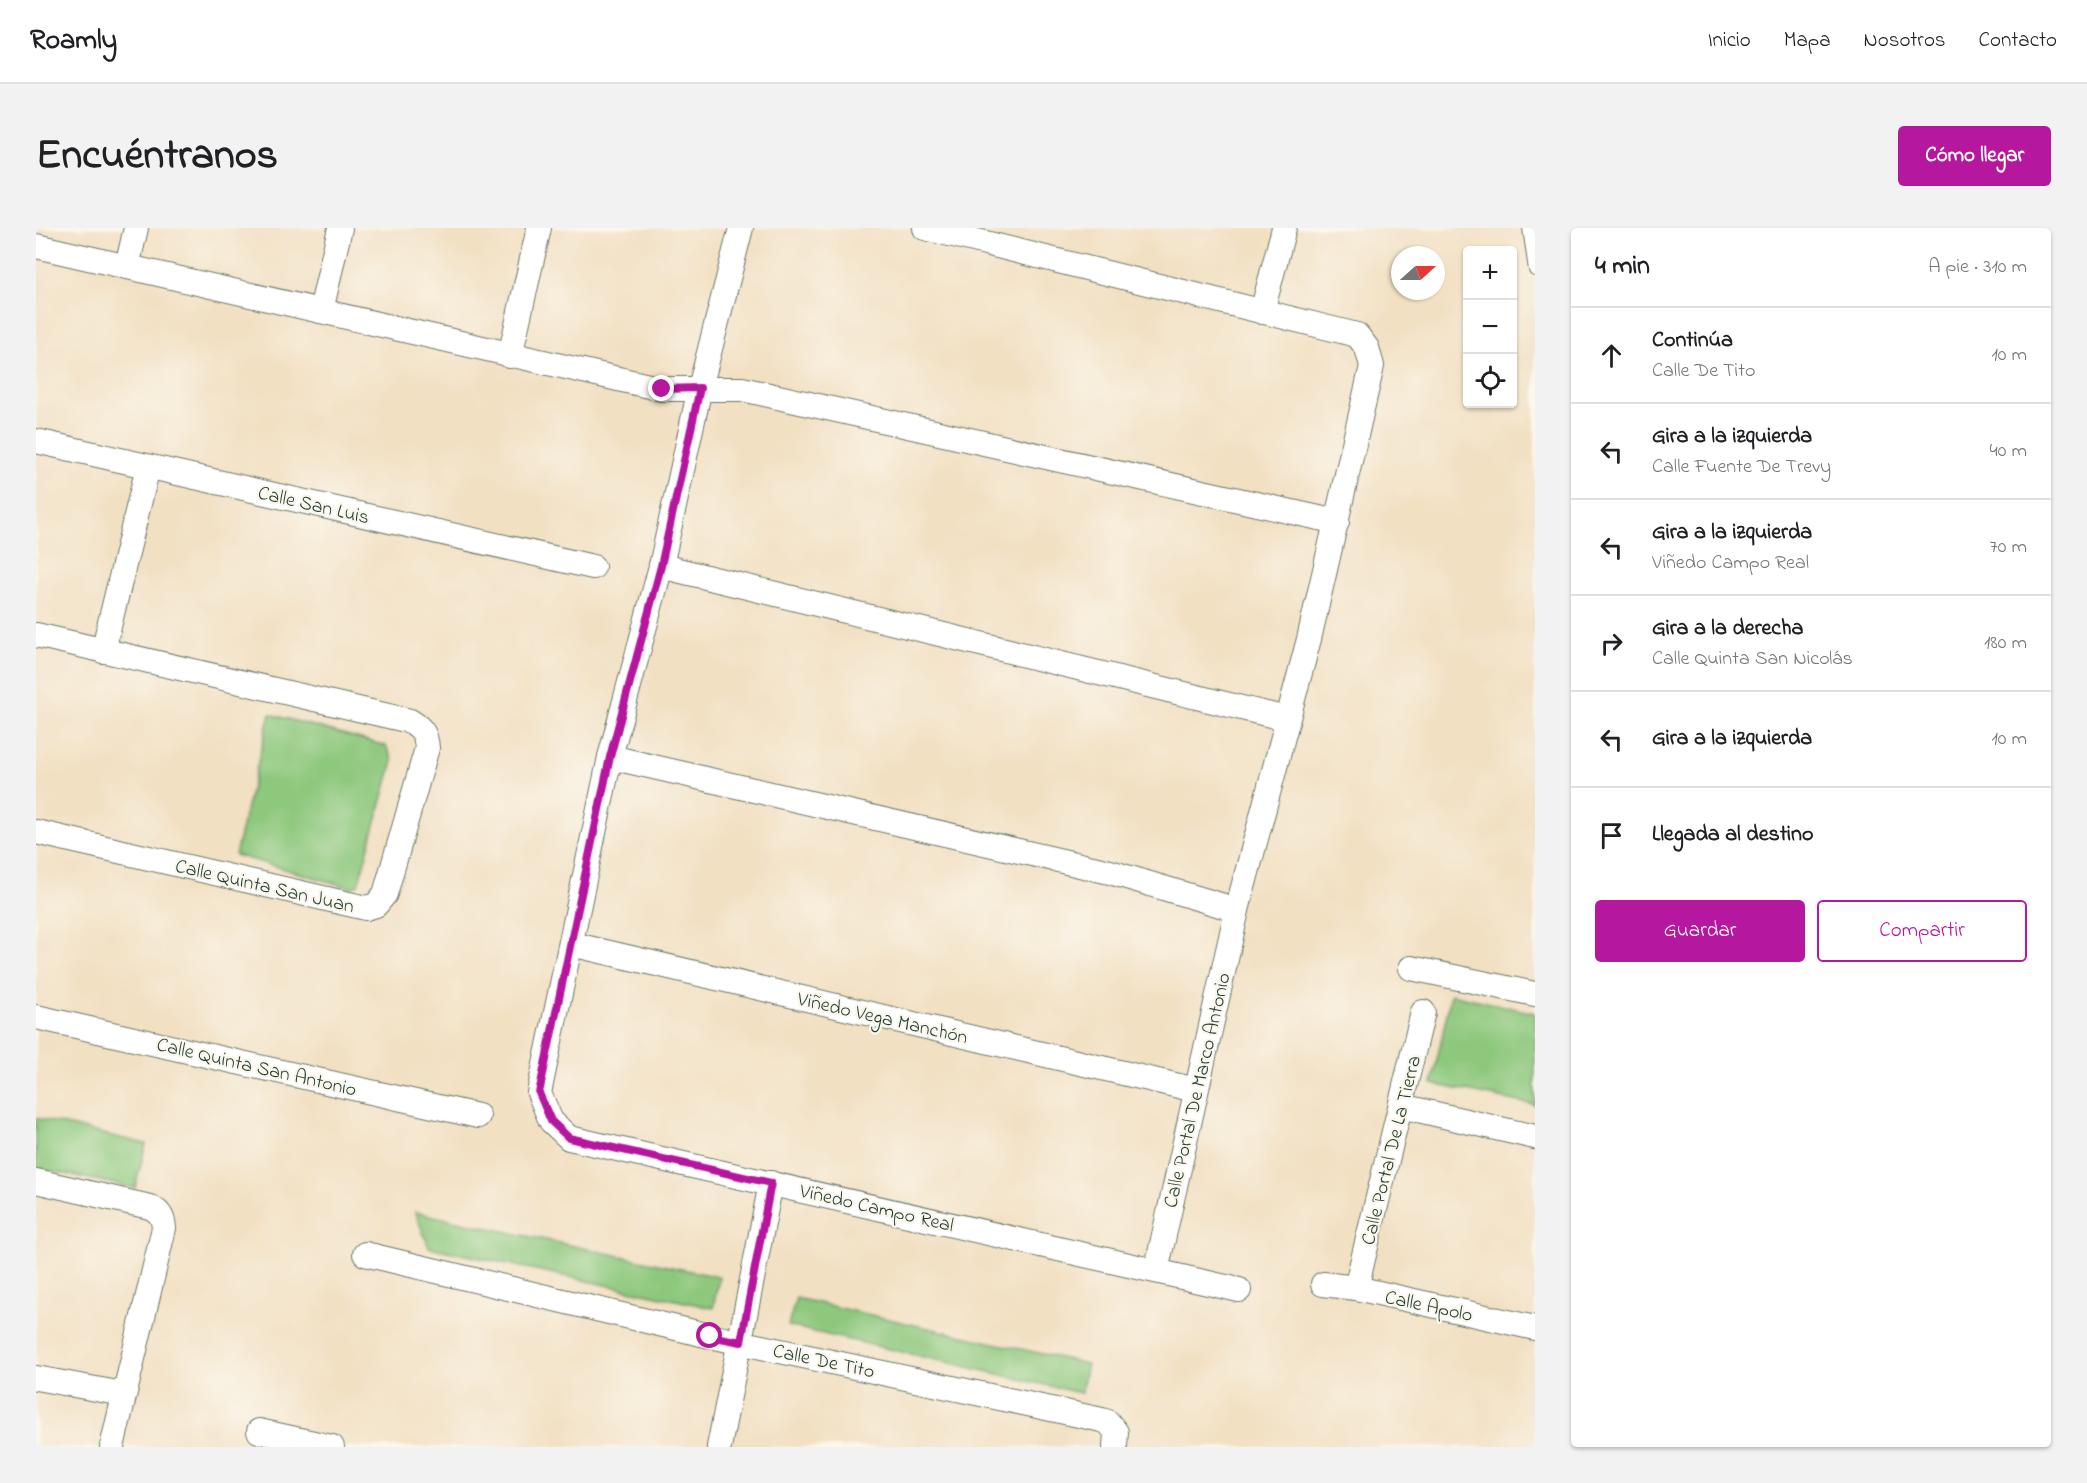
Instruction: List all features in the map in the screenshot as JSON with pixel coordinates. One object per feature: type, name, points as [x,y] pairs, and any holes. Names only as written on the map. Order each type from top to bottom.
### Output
[{"type":"street","points":[[127,267],[136,228]]},
{"type":"street","points":[[321,311],[339,228]]},
{"type":"street","points":[[510,356],[539,228]]},
{"type":"street","points":[[571,944],[610,757],[661,566],[700,388],[741,228]]},
{"type":"street","points":[[1262,312],[1284,228]]},
{"type":"street","name":"Calle Portal De Marco Antonio","points":[[934,229],[1357,335],[1367,348],[1372,366],[1337,522],[1237,910],[1156,1271]]},
{"type":"street","points":[[36,246],[662,389],[742,389],[1337,522]]},
{"type":"street","name":"Calle San Luis","points":[[36,441],[593,567]]},
{"type":"street","points":[[103,651],[148,467]]},
{"type":"street","points":[[661,566],[1287,719]]},
{"type":"street","name":"Calle Quinta San Juan","points":[[36,635],[410,721],[420,727],[426,736],[427,748],[385,894],[376,905],[366,908],[36,832]]},
{"type":"street","points":[[610,757],[1110,872],[1237,910]]},
{"type":"street","name":"Viñedo Vega Manchón","points":[[571,944],[1196,1090]]},
{"type":"street","name":"Viñedo Campo Real","points":[[571,944],[539,1093],[551,1121],[569,1138],[1239,1290]]},
{"type":"street","points":[[1412,968],[1535,994]]},
{"type":"street","name":"Calle Portal De La Tierra","points":[[1356,1288],[1423,1012]]},
{"type":"street","name":"Calle Quinta San Antonio","points":[[36,1017],[478,1116]]},
{"type":"street","points":[[1401,1106],[1535,1137]]},
{"type":"street","points":[[36,1181],[150,1206],[163,1217],[164,1228],[111,1447]]},
{"type":"street","points":[[719,1447],[771,1183]]},
{"type":"street","name":"Calle De Tito","points":[[365,1254],[741,1342],[1108,1422],[1116,1432],[1115,1447]]},
{"type":"street","name":"Calle Apolo","points":[[1323,1284],[1356,1288],[1535,1328]]},
{"type":"street","points":[[36,1378],[123,1394]]},
{"type":"street","points":[[259,1431],[294,1443],[332,1447]]},
{"type":"lane","points":[[1528,228],[1535,270]]},
{"type":"green space","points":[[270,714],[386,746],[393,761],[358,885],[351,888],[235,855]]},
{"type":"green space","points":[[1451,994],[1535,1013],[1535,1105],[1432,1084]]},
{"type":"green space","points":[[36,1118],[146,1144],[135,1188],[36,1168]]},
{"type":"green space","points":[[415,1212],[719,1277],[713,1308],[429,1247]]},
{"type":"green space","points":[[796,1298],[1087,1364],[1081,1393],[788,1326]]},
{"type":"route","points":[[662,389],[700,388],[661,566],[610,757],[539,1093],[551,1121],[569,1138],[771,1183],[741,1342],[710,1336]]}]
